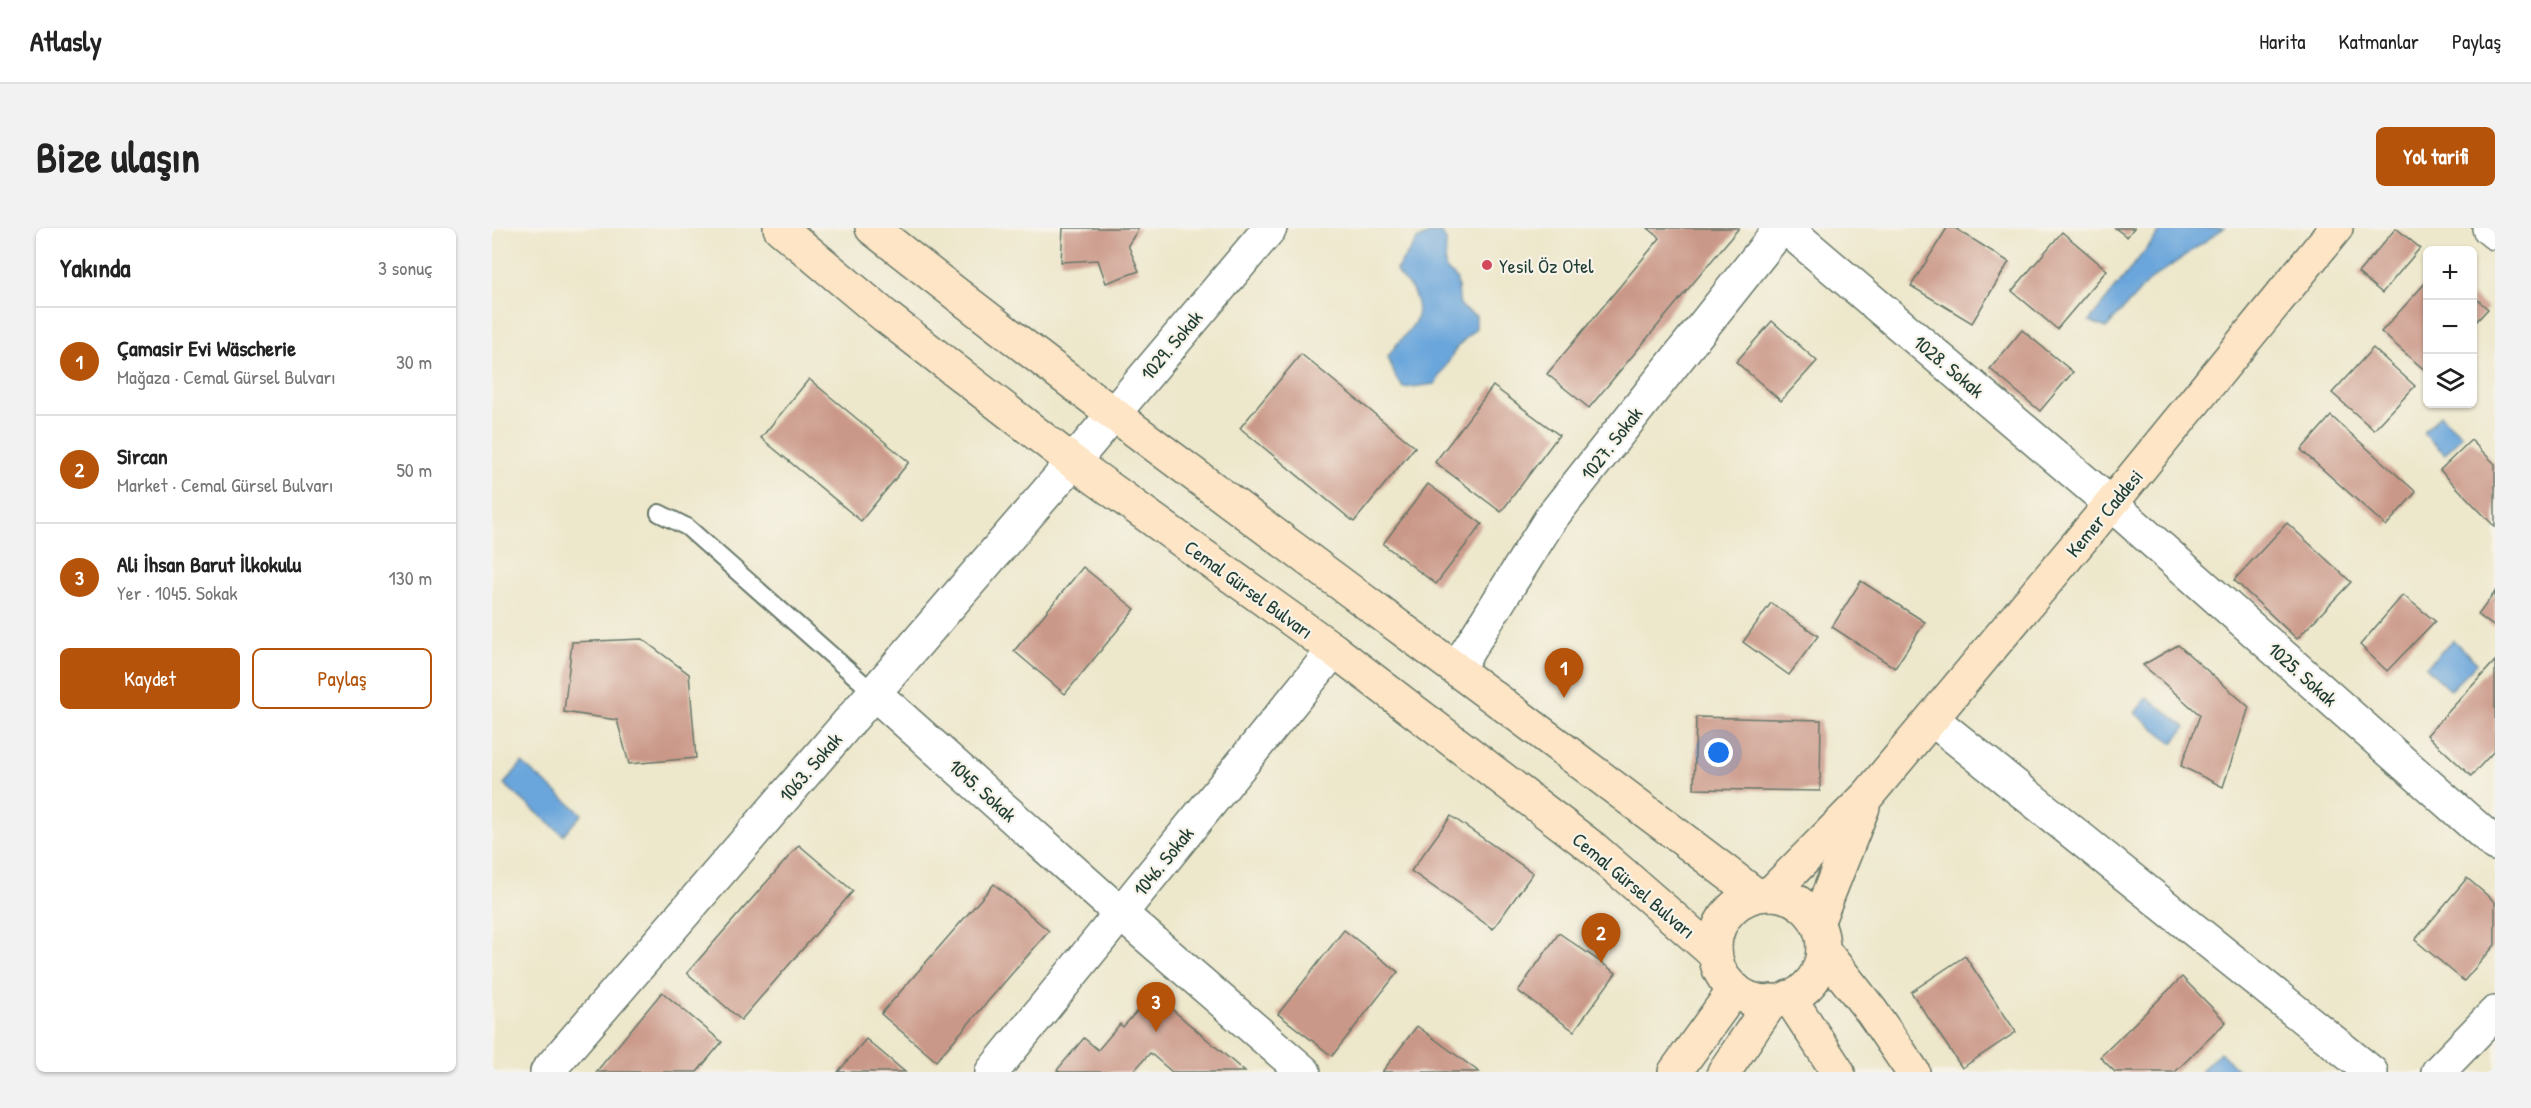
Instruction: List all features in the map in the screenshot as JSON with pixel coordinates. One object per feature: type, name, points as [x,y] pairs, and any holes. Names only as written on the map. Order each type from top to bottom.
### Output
[{"type":"main road","name":"Cemal Gürsel Bulvarı","points":[[780,228],[885,316],[1073,462],[1334,650],[1593,848],[1715,954]]},
{"type":"main road","points":[[872,228],[1113,414],[1763,894],[1797,902],[1913,1072]]},
{"type":"main road","name":"Kemer Caddesi","points":[[1869,795],[2336,228]]},
{"type":"main road","points":[[1869,795],[1820,937],[1820,965],[1813,978],[1802,990],[1781,999],[1759,1001],[1735,989],[1718,968],[1715,939],[1720,924],[1729,911],[1741,901],[1763,894],[1869,795]]},
{"type":"main road","points":[[1675,1072],[1735,989]]},
{"type":"main road","points":[[1724,1072],[1781,999]]},
{"type":"main road","points":[[1781,999],[1838,1072]]},
{"type":"street","name":"1029. Sokak","points":[[1073,462],[1270,228]]},
{"type":"street","name":"1027. Sokak","points":[[1457,668],[1551,518],[1781,228]]},
{"type":"street","name":"1028. Sokak","points":[[1786,228],[2111,504]]},
{"type":"street","points":[[2489,228],[2495,233]]},
{"type":"street","name":"1063. Sokak","points":[[547,1072],[1073,462]]},
{"type":"street","name":"1025. Sokak","points":[[2111,504],[2495,844]]},
{"type":"street","name":"1046. Sokak","points":[[992,1072],[1334,650]]},
{"type":"street","name":"1045. Sokak","points":[[874,693],[1120,913],[1304,1072]]},
{"type":"street","points":[[1932,719],[2371,1072]]},
{"type":"street","points":[[2438,1072],[2495,1013]]},
{"type":"lane","name":"1045. Sokak","points":[[659,513],[687,527],[874,693]]},
{"type":"water","points":[[2163,228],[2224,228],[2148,282],[2106,328],[2089,321]]},
{"type":"water","points":[[1431,233],[1442,233],[1446,241],[1445,268],[1456,279],[1459,302],[1464,309],[1476,316],[1476,328],[1457,347],[1435,384],[1404,388],[1396,378],[1388,357],[1411,328],[1418,313],[1417,303],[1411,289],[1396,270],[1418,239]]},
{"type":"water","points":[[2440,415],[2462,435],[2445,454],[2423,433]]},
{"type":"water","points":[[2453,640],[2477,663],[2450,690],[2426,667]]},
{"type":"water","points":[[2147,697],[2186,727],[2173,743],[2135,713]]},
{"type":"water","points":[[522,763],[582,814],[563,835],[504,784]]},
{"type":"water","points":[[2220,1052],[2238,1070],[2237,1072],[2200,1072]]},
{"type":"building","points":[[1063,228],[1139,228],[1128,245],[1139,271],[1106,283],[1098,260],[1061,262]]},
{"type":"building","points":[[1648,228],[1739,228],[1589,408],[1547,374],[1660,238]]},
{"type":"building","points":[[1947,228],[1955,228],[2009,262],[1972,323],[1911,286]]},
{"type":"building","points":[[2115,228],[2134,228],[2127,237]]},
{"type":"building","points":[[2396,228],[2420,248],[2382,293],[2358,273]]},
{"type":"building","points":[[2062,232],[2107,270],[2057,329],[2012,291]]},
{"type":"building","points":[[2423,286],[2423,369],[2381,332]]},
{"type":"building","points":[[2477,299],[2488,309],[2477,321]]},
{"type":"building","points":[[1772,321],[1817,361],[1781,401],[1736,362]]},
{"type":"building","points":[[2022,330],[2073,372],[2040,411],[1990,369]]},
{"type":"building","points":[[2373,348],[2415,386],[2374,430],[2332,393]]},
{"type":"building","points":[[1301,354],[1415,447],[1354,522],[1240,428]]},
{"type":"building","points":[[809,379],[909,462],[861,521],[761,438]]},
{"type":"building","points":[[1493,386],[1559,435],[1501,512],[1435,462]]},
{"type":"building","points":[[2331,416],[2416,492],[2386,526],[2301,450]]},
{"type":"building","points":[[2471,440],[2495,464],[2495,527],[2440,470]]},
{"type":"building","points":[[1428,484],[1482,524],[1436,584],[1383,544]]},
{"type":"building","points":[[2287,523],[2351,582],[2297,639],[2234,580]]},
{"type":"building","points":[[1083,567],[1135,609],[1065,694],[1014,651]]},
{"type":"building","points":[[1861,581],[1925,622],[1895,668],[1832,627]]},
{"type":"building","points":[[2495,592],[2495,627],[2478,615]]},
{"type":"building","points":[[2403,595],[2435,621],[2387,671],[2360,645]]},
{"type":"building","points":[[1771,603],[1818,636],[1789,675],[1743,642]]},
{"type":"building","points":[[642,639],[689,674],[696,758],[629,764],[617,720],[564,712],[572,642]]},
{"type":"building","points":[[2178,645],[2249,707],[2223,787],[2181,766],[2200,715],[2143,665]]},
{"type":"building","points":[[2495,661],[2495,750],[2471,776],[2427,735]]},
{"type":"building","points":[[1696,717],[1821,720],[1820,791],[1694,789]]},
{"type":"building","points":[[1451,816],[1533,873],[1493,929],[1411,871]]},
{"type":"building","points":[[799,845],[853,891],[741,1020],[687,973]]},
{"type":"building","points":[[2467,878],[2495,902],[2495,945],[2464,981],[2415,940]]},
{"type":"building","points":[[994,884],[1049,931],[936,1061],[881,1014]]},
{"type":"building","points":[[1344,930],[1398,972],[1332,1056],[1278,1014]]},
{"type":"building","points":[[1559,933],[1616,973],[1574,1031],[1518,991]]},
{"type":"building","points":[[1965,956],[2016,1032],[1962,1068],[1911,992]]},
{"type":"building","points":[[2182,977],[2226,1022],[2175,1072],[2115,1072],[2100,1057]]},
{"type":"building","points":[[662,992],[722,1042],[697,1072],[596,1072]]},
{"type":"building","points":[[1153,993],[1245,1072],[1172,1072],[1150,1053],[1133,1072],[1060,1072],[1057,1070],[1084,1038],[1098,1050],[1120,1024],[1123,1027]]},
{"type":"building","points":[[1417,1026],[1479,1072],[1382,1072]]},
{"type":"building","points":[[866,1039],[905,1072],[838,1072]]},
{"type":"place","name":"Yesil Öz Otel","points":[[1487,265]]},
{"type":"place","name":"Çamasir Evi Wäscherie","points":[[1564,698]]},
{"type":"place","name":"Sircan","points":[[1601,963]]},
{"type":"place","name":"Ali İhsan Barut İlkokulu","points":[[1156,1032]]}]
